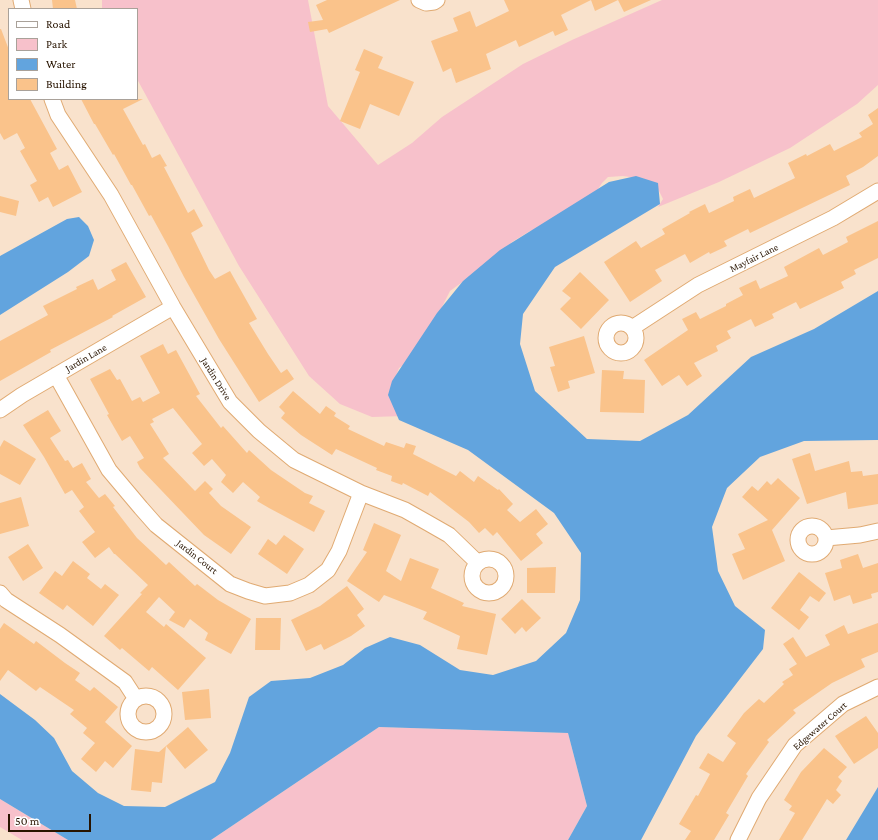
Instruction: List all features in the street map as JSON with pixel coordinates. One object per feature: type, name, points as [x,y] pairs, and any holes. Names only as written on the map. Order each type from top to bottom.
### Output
[{"type":"street","points":[[419,0],[426,3],[437,0]]},
{"type":"street","name":"Jardin Drive","points":[[52,100],[58,115],[111,195],[173,307],[230,402],[259,431],[294,460],[361,493],[405,510],[449,535],[478,563]]},
{"type":"street","name":"Mayfair Lane","points":[[632,328],[698,285],[833,218],[878,191]]},
{"type":"street","name":"Jardin Lane","points":[[0,410],[22,395],[173,307]]},
{"type":"street","name":"Jardin Court","points":[[56,375],[109,470],[146,514],[156,525],[230,584],[248,591],[265,596],[290,593],[309,585],[328,570],[339,550],[361,493]]},
{"type":"street","points":[[826,538],[860,535],[878,531]]},
{"type":"street","points":[[0,593],[6,600],[60,635],[125,682],[136,699]]},
{"type":"street","name":"Edgewater Court","points":[[738,840],[759,798],[795,745],[843,704],[878,687]]},
{"type":"green space","points":[[102,0],[308,0],[328,106],[378,165],[412,143],[442,117],[523,64],[572,40],[662,0],[878,0],[878,85],[857,104],[790,148],[719,182],[658,207],[663,199],[652,182],[644,179],[623,176],[608,177],[602,183],[588,204],[560,222],[530,231],[512,242],[505,251],[450,291],[429,333],[409,361],[399,368],[394,381],[404,416],[372,417],[340,404],[309,376],[239,266],[138,81],[138,8],[102,8]]},
{"type":"green space","points":[[379,727],[568,733],[587,806],[568,840],[211,840]]},
{"type":"green space","points":[[0,799],[68,840],[22,840],[0,827]]},
{"type":"water","points":[[636,176],[658,183],[660,204],[555,267],[523,314],[520,344],[535,391],[587,439],[640,441],[688,415],[751,357],[814,329],[878,291],[878,440],[804,441],[760,457],[727,488],[712,527],[718,571],[735,606],[765,630],[763,649],[696,736],[641,840],[568,840],[587,806],[568,733],[379,727],[211,840],[68,840],[0,799],[0,694],[35,720],[54,738],[72,771],[98,793],[124,806],[165,807],[215,782],[230,753],[249,697],[271,681],[310,678],[343,665],[365,648],[390,637],[420,645],[460,670],[493,675],[536,661],[566,633],[580,600],[581,553],[554,513],[468,450],[399,420],[388,395],[392,381],[437,313],[463,281],[500,250],[609,182]]},
{"type":"water","points":[[79,217],[88,226],[94,240],[89,256],[68,272],[0,315],[0,256],[67,219]]},
{"type":"water","points":[[878,787],[878,840],[846,840]]},
{"type":"building","points":[[52,0],[75,0],[77,8],[53,8]]},
{"type":"building","points":[[327,0],[400,0],[329,33],[327,29],[310,32],[308,22],[323,20],[316,5]]},
{"type":"building","points":[[504,0],[591,0],[561,15],[568,30],[555,36],[553,31],[519,47],[516,40],[486,54],[491,69],[456,83],[451,68],[443,72],[431,41],[458,31],[453,18],[470,11],[476,27],[509,11]]},
{"type":"building","points":[[591,0],[618,0],[595,11]]},
{"type":"building","points":[[618,0],[651,0],[624,12]]},
{"type":"building","points":[[1,29],[8,47],[8,100],[31,100],[57,149],[50,153],[59,170],[68,165],[82,192],[53,207],[48,197],[39,202],[30,185],[37,181],[20,151],[25,148],[17,133],[4,140],[0,133]]},
{"type":"building","points":[[364,49],[383,57],[378,68],[414,82],[399,116],[370,104],[360,129],[340,121],[360,72],[355,70]]},
{"type":"building","points":[[143,99],[123,109],[152,158],[160,154],[167,166],[164,167],[188,213],[194,209],[203,226],[191,233],[209,270],[215,279],[230,271],[257,319],[249,323],[281,373],[287,369],[294,379],[259,402],[219,339],[151,215],[149,216],[114,154],[113,155],[82,100]]},
{"type":"building","points":[[878,108],[878,156],[863,167],[846,176],[850,185],[750,233],[748,229],[724,241],[727,246],[710,254],[709,252],[690,263],[685,254],[655,270],[662,281],[630,302],[604,262],[636,241],[641,248],[665,234],[662,229],[705,204],[709,213],[734,201],[733,197],[750,189],[754,198],[795,178],[788,163],[806,154],[807,156],[830,144],[834,151],[862,137],[859,133],[873,124],[868,115]]},
{"type":"building","points":[[0,196],[19,201],[16,216],[0,212]]},
{"type":"building","points":[[878,221],[878,258],[854,270],[856,274],[841,282],[844,288],[800,309],[796,302],[772,314],[774,318],[755,327],[751,319],[727,331],[731,338],[716,346],[718,351],[694,363],[702,376],[687,386],[679,375],[662,386],[644,360],[688,330],[682,319],[696,312],[700,319],[726,306],[726,304],[743,295],[739,288],[756,280],[760,289],[788,276],[784,267],[819,248],[823,255],[848,242],[846,237]]},
{"type":"building","points":[[126,262],[146,297],[112,316],[113,317],[50,350],[51,352],[0,381],[0,341],[48,315],[43,306],[77,289],[76,287],[93,279],[98,290],[116,280],[111,270]]},
{"type":"building","points":[[580,272],[609,300],[581,329],[560,309],[571,298],[562,291]]},
{"type":"building","points":[[584,336],[595,373],[568,381],[570,388],[558,392],[550,367],[555,366],[549,347]]},
{"type":"building","points":[[163,344],[168,354],[176,350],[200,394],[196,396],[221,428],[223,426],[247,453],[249,450],[271,470],[305,493],[313,496],[309,503],[325,511],[314,532],[257,501],[260,497],[243,482],[233,493],[221,482],[226,475],[212,459],[204,466],[192,453],[202,444],[173,408],[152,419],[154,422],[150,424],[169,454],[163,458],[195,491],[205,481],[213,489],[209,493],[221,506],[251,527],[231,554],[204,535],[140,468],[137,462],[144,458],[130,436],[122,441],[107,415],[109,414],[90,379],[110,369],[117,380],[120,379],[132,401],[140,397],[143,402],[160,393],[140,356]]},
{"type":"building","points":[[602,370],[624,371],[623,379],[645,380],[644,413],[600,412]]},
{"type":"building","points":[[293,391],[320,414],[326,406],[336,413],[334,416],[350,426],[348,429],[384,446],[386,442],[404,448],[406,443],[416,446],[413,454],[456,476],[460,471],[474,482],[478,476],[498,490],[499,489],[513,504],[507,510],[520,522],[536,509],[548,524],[536,534],[543,543],[521,561],[497,532],[493,536],[485,528],[479,533],[469,522],[430,492],[428,496],[403,483],[402,485],[391,481],[392,476],[376,470],[377,468],[336,449],[332,455],[301,435],[281,418],[285,413],[279,407]]},
{"type":"building","points":[[48,410],[61,431],[50,438],[65,461],[68,460],[73,468],[82,463],[91,479],[86,482],[99,498],[105,494],[137,538],[166,565],[169,562],[195,586],[197,584],[218,600],[251,619],[231,654],[205,640],[208,633],[190,619],[184,628],[169,620],[175,612],[159,597],[146,612],[164,627],[166,624],[206,658],[178,690],[152,667],[149,671],[122,648],[120,650],[104,636],[142,594],[140,593],[148,585],[114,554],[109,547],[95,558],[82,542],[95,532],[79,511],[84,507],[72,490],[65,494],[44,457],[23,425]]},
{"type":"building","points":[[4,440],[36,459],[20,485],[0,474],[0,447]]},
{"type":"building","points":[[810,453],[815,471],[849,461],[851,472],[862,471],[863,476],[878,474],[878,504],[848,509],[846,492],[807,504],[792,459]]},
{"type":"building","points":[[778,478],[800,498],[772,530],[785,561],[743,580],[732,554],[745,549],[738,534],[768,520],[742,497],[752,486],[758,491],[767,481],[771,485]]},
{"type":"building","points":[[21,497],[29,526],[0,534],[0,503]]},
{"type":"building","points":[[374,523],[401,535],[386,571],[401,581],[410,558],[439,569],[431,588],[464,603],[462,606],[496,614],[487,655],[457,649],[460,636],[423,619],[427,612],[384,595],[379,602],[347,581],[367,552],[363,550]]},
{"type":"building","points":[[284,535],[304,549],[287,574],[258,554],[268,539],[276,545]]},
{"type":"building","points":[[28,544],[43,568],[23,581],[8,557]]},
{"type":"building","points":[[858,554],[863,568],[878,563],[878,592],[871,594],[872,598],[853,604],[850,595],[834,601],[825,573],[842,568],[840,560]]},
{"type":"building","points":[[73,561],[90,574],[87,578],[101,589],[105,584],[119,595],[93,626],[67,605],[63,610],[39,593],[55,571],[62,576]]},
{"type":"building","points":[[556,567],[555,593],[527,593],[527,568]]},
{"type":"building","points":[[799,572],[826,593],[819,602],[810,596],[800,610],[809,617],[799,630],[771,608]]},
{"type":"building","points":[[347,586],[364,609],[357,615],[365,626],[351,636],[324,650],[321,644],[306,651],[291,620],[320,606]]},
{"type":"building","points":[[522,599],[541,618],[526,632],[522,627],[515,634],[501,619]]},
{"type":"building","points":[[256,618],[281,618],[280,650],[255,650]]},
{"type":"building","points":[[4,623],[34,644],[36,641],[80,673],[75,680],[90,691],[94,687],[118,707],[105,722],[132,746],[113,768],[105,761],[96,772],[81,759],[95,743],[83,733],[87,728],[70,714],[74,710],[40,687],[36,691],[8,670],[0,681],[0,629]]},
{"type":"building","points":[[878,623],[878,652],[861,659],[865,667],[832,683],[793,710],[796,713],[767,740],[769,742],[746,774],[748,776],[726,813],[729,815],[714,840],[685,840],[691,831],[679,824],[696,795],[698,796],[710,774],[699,768],[708,753],[723,762],[736,743],[727,736],[744,713],[759,699],[764,703],[784,684],[782,682],[793,675],[789,669],[797,664],[783,644],[793,637],[806,657],[830,645],[825,635],[844,625],[848,634]]},
{"type":"building","points":[[209,689],[211,718],[185,720],[182,692]]},
{"type":"building","points":[[866,716],[878,733],[878,748],[854,764],[835,736]]},
{"type":"building","points":[[188,727],[208,750],[185,769],[166,746],[162,783],[152,782],[151,792],[131,790],[135,749],[159,752]]},
{"type":"building","points":[[824,748],[847,767],[838,777],[842,781],[836,790],[841,795],[833,804],[827,799],[802,840],[779,840],[795,813],[789,810],[792,806],[784,800],[801,772]]}]
